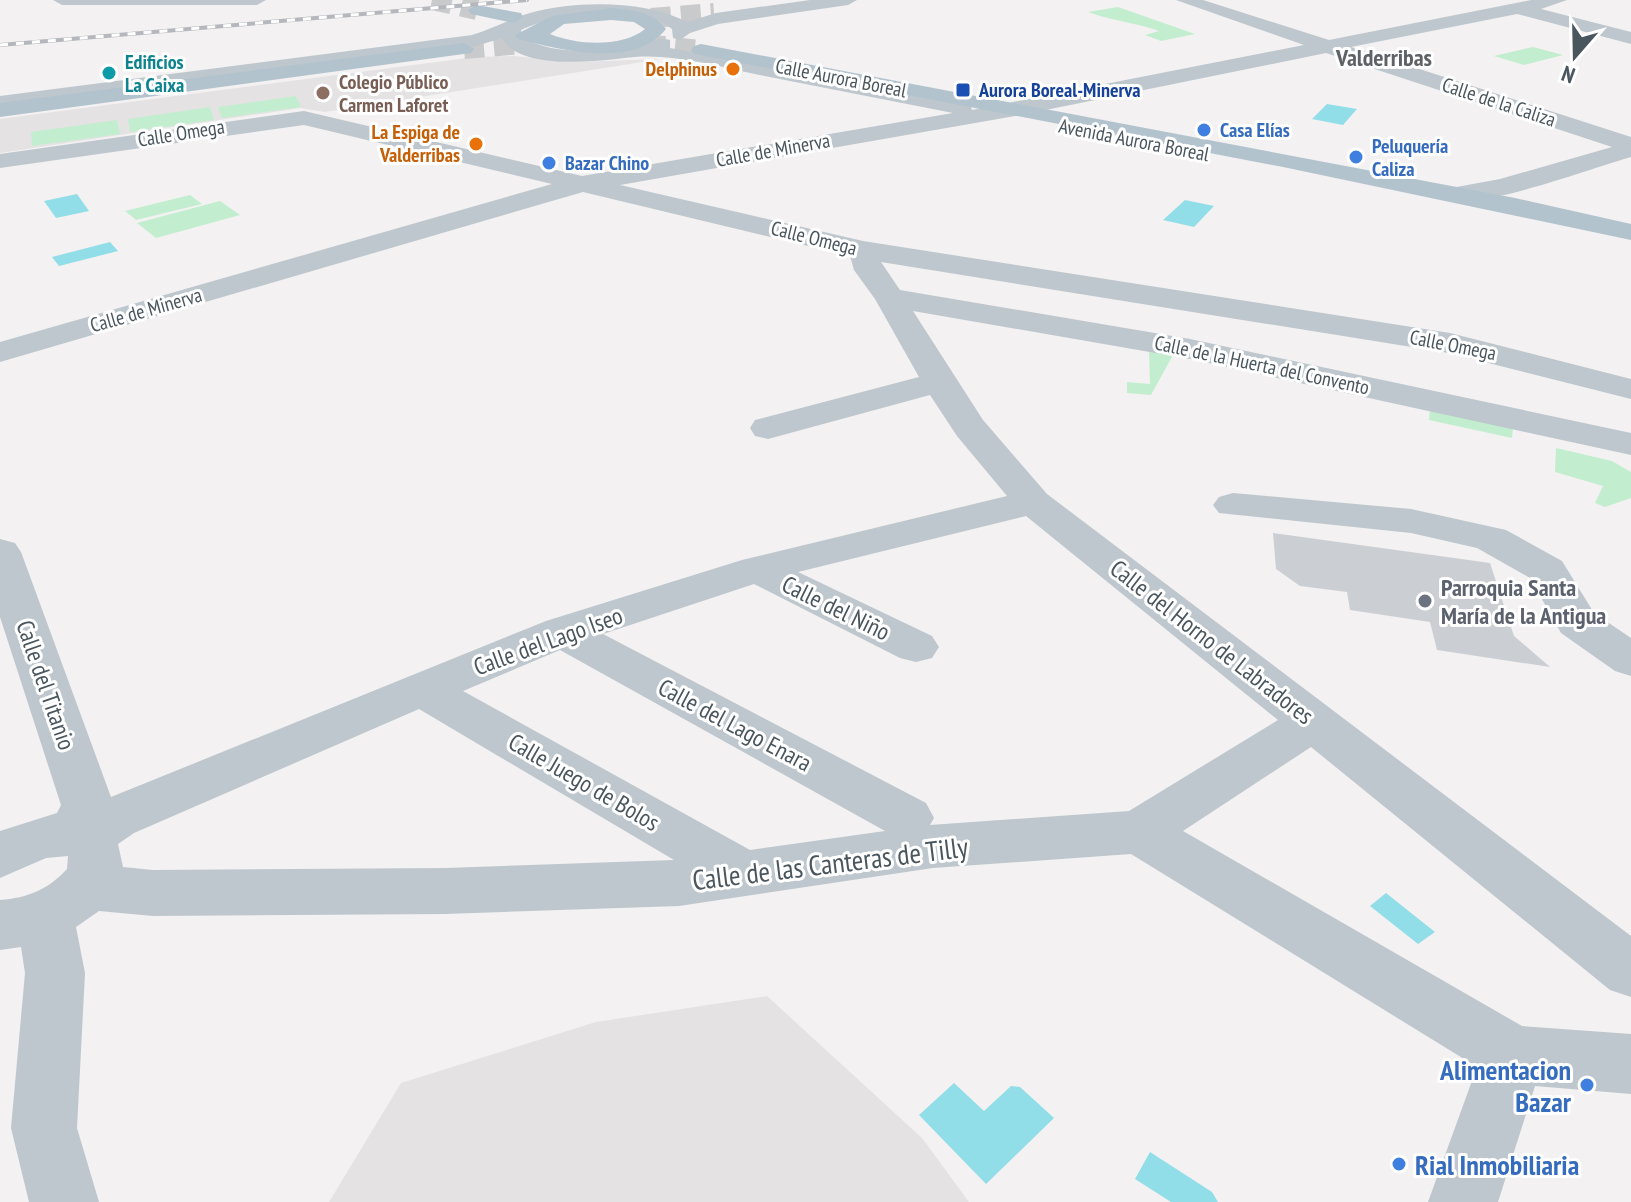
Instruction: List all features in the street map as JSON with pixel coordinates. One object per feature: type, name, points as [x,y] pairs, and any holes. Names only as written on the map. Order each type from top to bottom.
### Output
[{"type":"main road","points":[[477,10],[533,27],[605,15],[654,31]]},
{"type":"main road","points":[[0,108],[464,48]]},
{"type":"main road","name":"Calle Aurora Boreal","points":[[701,50],[992,107]]},
{"type":"main road","name":"Avenida Aurora Boreal","points":[[992,107],[1460,194],[1631,232]]},
{"type":"main road","name":"Avenida Aurora Boreal","points":[[992,107],[1453,203],[1631,244]]},
{"type":"street","points":[[62,0],[257,0]]},
{"type":"street","points":[[533,27],[577,55],[654,31],[700,11],[777,0]]},
{"type":"street","points":[[806,0],[716,14],[820,0]]},
{"type":"street","points":[[533,27],[532,19],[566,11],[606,8],[654,31],[848,0]]},
{"type":"street","name":"Calle de la Caliza","points":[[1185,0],[1631,147]]},
{"type":"street","name":"Calle de Minerva","points":[[0,352],[581,184],[1319,43],[1503,3],[1558,0]]},
{"type":"street","points":[[1503,3],[1631,38]]},
{"type":"street","points":[[0,108],[470,53],[533,27]]},
{"type":"street","name":"Avenida Aurora Boreal","points":[[654,31],[690,55],[888,93],[992,107]]},
{"type":"street","name":"Avenida Aurora Boreal","points":[[654,31],[992,107]]},
{"type":"street","points":[[888,93],[920,106],[913,116]]},
{"type":"street","name":"Calle de Minerva","points":[[0,335],[554,178],[913,116],[992,107]]},
{"type":"street","name":"Calle Omega","points":[[0,161],[289,118],[318,120],[863,250],[1450,343],[1631,389]]},
{"type":"street","points":[[1460,194],[1503,186],[1631,147]]},
{"type":"street","points":[[1503,186],[1507,198],[1521,207]]},
{"type":"street","name":"Calle del Horno de Labradores","points":[[863,250],[869,270],[890,298],[970,428],[1033,502],[1631,971]]},
{"type":"street","name":"Calle de la Huerta del Convento","points":[[890,298],[1190,349],[1631,444]]},
{"type":"street","points":[[768,428],[939,382]]},
{"type":"street","name":"Calle del Lago Iseo","points":[[47,871],[115,818],[562,632],[757,569],[1033,502]]},
{"type":"street","points":[[1233,505],[1411,521],[1491,539],[1547,570],[1577,623],[1631,660]]},
{"type":"street","name":"Calle del Titanio","points":[[0,552],[77,773],[47,871]]},
{"type":"street","name":"Calle del Niño","points":[[757,569],[916,647]]},
{"type":"street","name":"Calle del Lago Enara","points":[[562,632],[907,818]]},
{"type":"street","name":"Calle Juego de Bolos","points":[[422,689],[745,874]]},
{"type":"street","points":[[1314,721],[1139,832],[1513,1055],[1631,1064]]},
{"type":"street","name":"Calle de las Canteras de Tilly","points":[[47,871],[153,893],[445,891],[679,883],[933,846],[1139,832]]},
{"type":"street","points":[[47,871],[55,973],[44,1128],[64,1202]]},
{"type":"street","points":[[1463,1202],[1513,1055]]},
{"type":"shaded area","name":"Colegio Público Carmen Laforet","points":[[513,56],[576,62],[661,59],[325,112],[300,108],[0,153],[0,119],[475,57]]},
{"type":"shaded area","points":[[767,996],[922,1138],[969,1202],[329,1202],[401,1083],[596,1022]]},
{"type":"green space","points":[[1118,7],[1195,34],[1161,41],[1145,35],[1159,31],[1088,12]]},
{"type":"green space","points":[[1533,47],[1563,55],[1524,65],[1494,56]]},
{"type":"green space","points":[[296,96],[301,107],[222,118],[218,107]]},
{"type":"green space","points":[[210,107],[214,120],[130,132],[128,119]]},
{"type":"green space","points":[[117,120],[120,134],[32,146],[31,132]]},
{"type":"green space","points":[[190,195],[202,204],[136,220],[125,211]]},
{"type":"green space","points":[[220,201],[240,215],[156,238],[137,223]]},
{"type":"green space","points":[[1149,350],[1173,355],[1151,395],[1127,393],[1127,382],[1150,384]]},
{"type":"green space","points":[[1430,410],[1513,428],[1512,438],[1429,420]]},
{"type":"green space","points":[[1556,448],[1612,461],[1631,472],[1631,498],[1605,507],[1595,503],[1603,486],[1555,472]]},
{"type":"water","points":[[1327,104],[1357,109],[1343,125],[1312,119]]},
{"type":"water","points":[[77,194],[89,211],[56,218],[44,201]]},
{"type":"water","points":[[1185,200],[1214,206],[1194,227],[1163,220]]},
{"type":"water","points":[[110,242],[118,251],[59,266],[52,257]]},
{"type":"water","points":[[1386,893],[1435,932],[1418,944],[1370,906]]},
{"type":"water","points":[[954,1083],[984,1111],[1011,1086],[1020,1087],[1054,1118],[986,1184],[919,1115]]},
{"type":"water","points":[[1150,1152],[1212,1192],[1218,1202],[1171,1202],[1135,1179]]},
{"type":"building","name":"Parroquia Santa María de la Antigua","points":[[1273,533],[1490,563],[1514,636],[1550,667],[1437,650],[1430,622],[1350,610],[1347,592],[1300,586],[1276,569]]},
{"type":"tunnel","points":[[432,0],[477,10]]},
{"type":"tunnel","points":[[651,18],[714,13]]},
{"type":"tunnel","points":[[464,49],[534,43]]},
{"type":"tunnel","points":[[645,44],[701,50]]},
{"type":"railway","points":[[0,45],[527,0]]},
{"type":"place","name":"Delphinus","points":[[733,69]]},
{"type":"place","name":"Edificios La Caixa","points":[[109,73]]},
{"type":"place","name":"Aurora Boreal-Minerva","points":[[963,90]]},
{"type":"place","name":"Colegio Público Carmen Laforet","points":[[323,93]]},
{"type":"place","name":"Casa Elías","points":[[1204,130]]},
{"type":"place","name":"La Espiga de Valderribas","points":[[476,144]]},
{"type":"place","name":"Peluquería Caliza","points":[[1356,157]]},
{"type":"place","name":"Bazar Chino","points":[[549,163]]},
{"type":"place","name":"Parroquia Santa María de la Antigua","points":[[1425,601]]},
{"type":"place","name":"Alimentacion Bazar","points":[[1587,1085]]},
{"type":"place","name":"Rial Inmobiliaria","points":[[1399,1164]]},
{"type":"district","name":"Valderribas","points":[[1384,57]]}]
